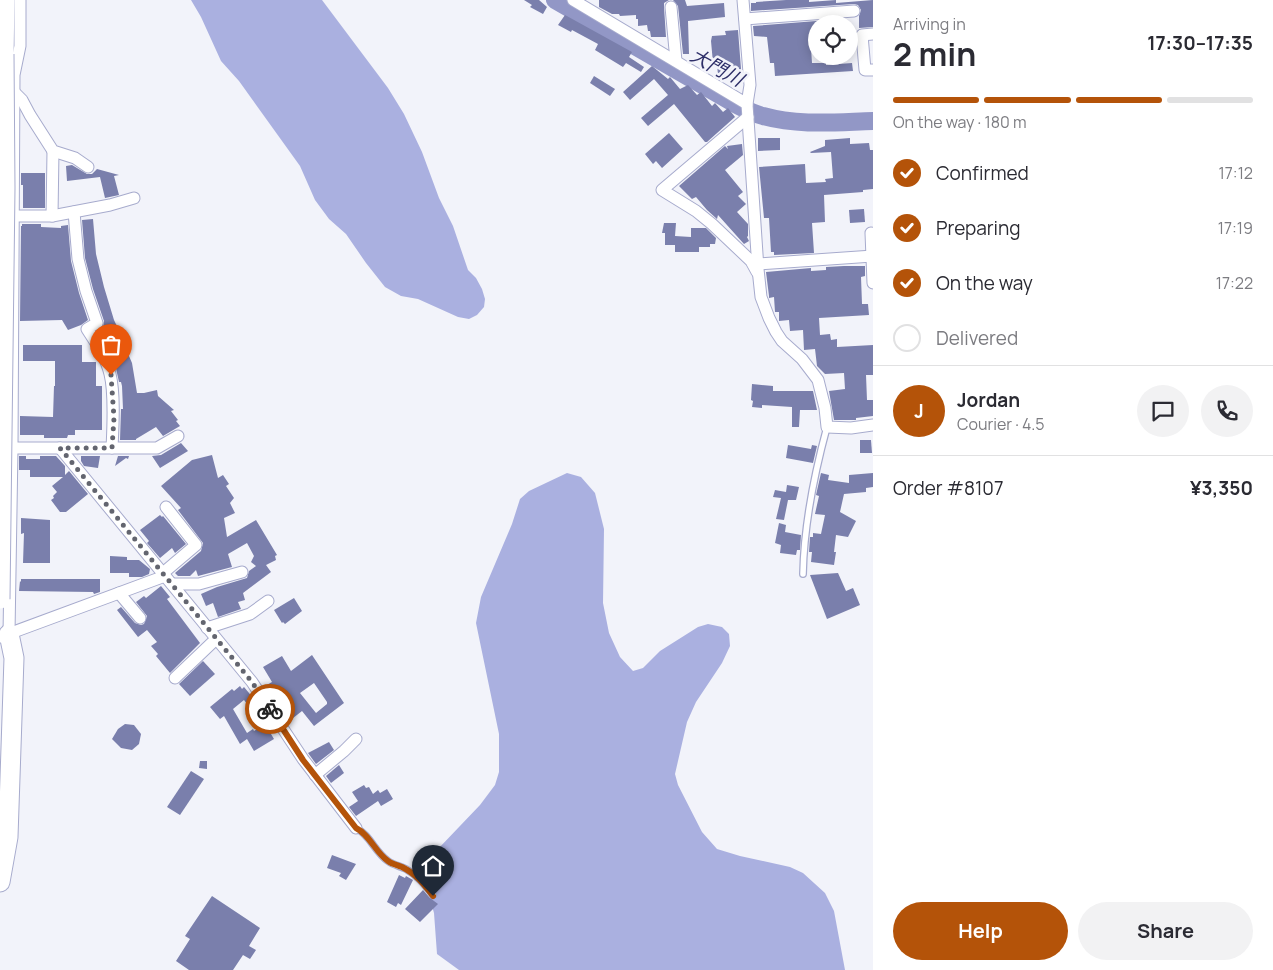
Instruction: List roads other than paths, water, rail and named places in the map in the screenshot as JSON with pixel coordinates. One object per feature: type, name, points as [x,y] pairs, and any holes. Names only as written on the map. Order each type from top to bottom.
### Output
[{"type":"highway","points":[[0,599],[5,188],[5,0]]},
{"type":"highway","points":[[0,882],[8,838],[14,658],[4,635]]},
{"type":"street","points":[[20,0],[20,46],[15,69],[14,92],[12,448],[4,635],[167,577],[196,545],[166,507]]},
{"type":"street","points":[[572,0],[748,104]]},
{"type":"street","points":[[743,0],[750,85],[748,116],[758,269],[762,298],[768,318],[782,341],[802,359],[818,380],[825,408],[827,427],[850,428],[873,425]]},
{"type":"street","points":[[671,7],[676,61]]},
{"type":"street","points":[[745,19],[854,11]]},
{"type":"street","points":[[873,34],[862,35],[864,70],[873,70]]},
{"type":"street","points":[[14,92],[22,100],[53,150],[52,216]]},
{"type":"street","points":[[748,116],[662,190],[696,211],[712,224],[758,269]]},
{"type":"street","points":[[53,150],[74,158],[88,167]]},
{"type":"street","points":[[0,216],[52,216],[110,206],[134,198]]},
{"type":"street","points":[[74,212],[78,259],[97,323],[87,329],[103,355],[111,375],[114,418],[112,448]]},
{"type":"street","points":[[871,233],[873,283]]},
{"type":"street","points":[[758,269],[872,257]]},
{"type":"street","points":[[0,448],[157,448],[178,436]]},
{"type":"street","points":[[60,448],[252,682],[315,775],[356,828]]},
{"type":"street","points":[[167,577],[200,584],[242,572]]},
{"type":"street","points":[[119,593],[140,618]]},
{"type":"street","points":[[207,628],[250,614],[268,601]]},
{"type":"street","points":[[175,678],[216,639]]},
{"type":"street","points":[[315,775],[356,739]]},
{"type":"lane","points":[[803,574],[808,514],[816,467],[827,427]]},
{"type":"lane","points":[[356,828],[362,831],[376,851],[389,862],[411,872],[423,882],[433,896]]},
{"type":"waterway","name":"大門川","points":[[555,0],[737,105],[756,114],[776,119],[804,122],[873,121]]}]
